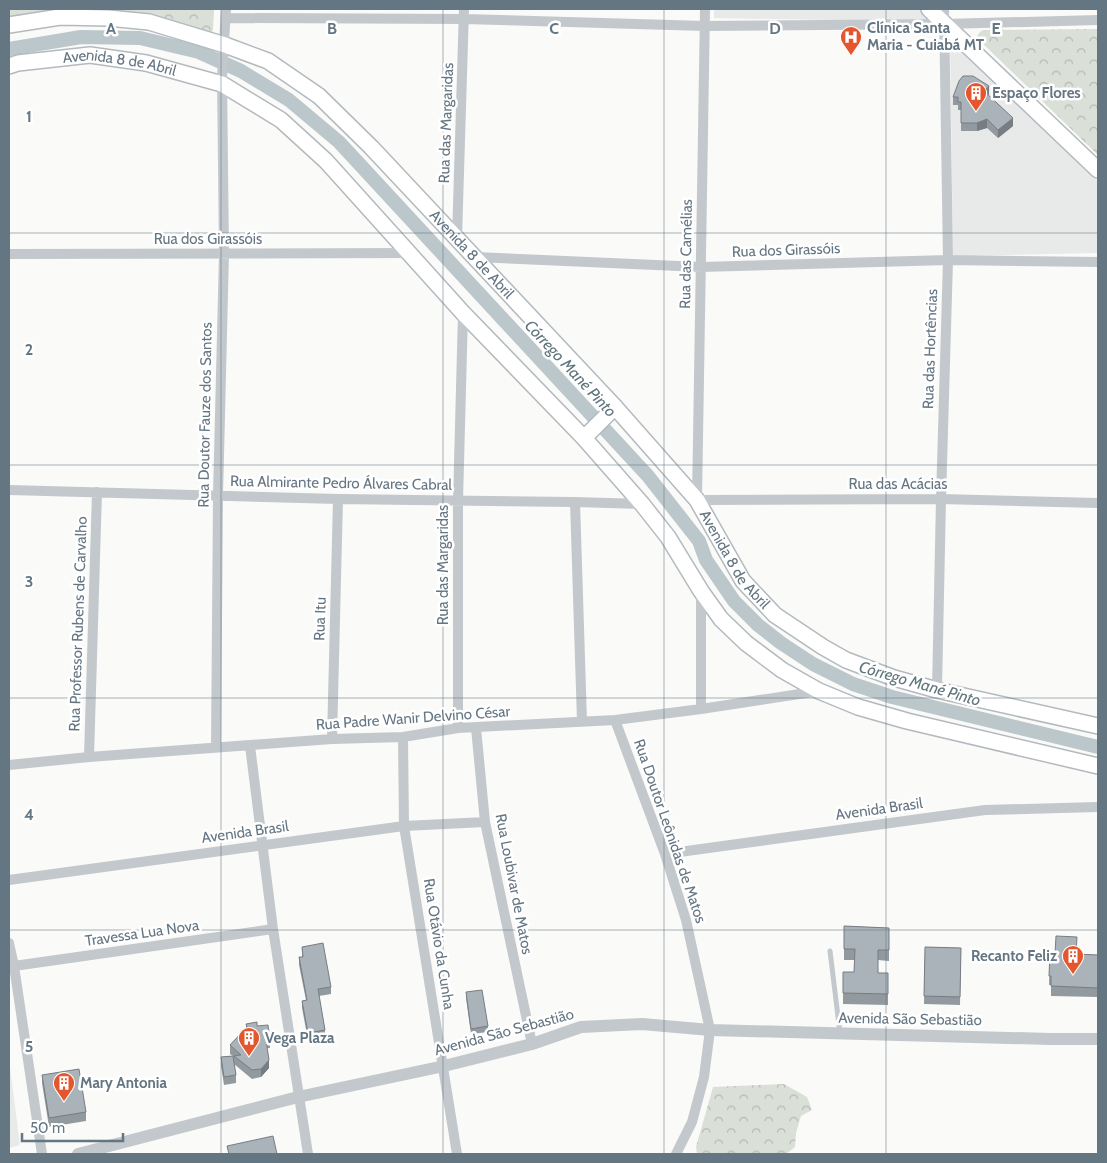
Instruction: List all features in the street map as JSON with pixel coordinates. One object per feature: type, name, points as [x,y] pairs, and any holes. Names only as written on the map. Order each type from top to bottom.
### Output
[{"type":"main road","points":[[929,9],[944,16],[1098,170]]},
{"type":"main road","name":"Avenida 8 de Abril","points":[[9,25],[60,16],[149,22],[224,49],[268,61],[319,96],[371,146],[457,238],[611,410],[697,500],[743,581],[775,615],[806,637],[846,660],[894,678],[937,690],[1098,726]]},
{"type":"main road","name":"Avenida 8 de Abril","points":[[9,66],[18,63],[90,55],[146,63],[222,80],[281,120],[326,161],[463,313],[588,433],[668,537],[701,591],[722,619],[746,643],[782,670],[819,691],[858,707],[907,721],[1098,766]]},
{"type":"main road","points":[[588,433],[611,410]]},
{"type":"street","name":"Rua das Camélias","points":[[697,500],[705,9]]},
{"type":"street","points":[[226,13],[464,14],[705,26],[944,16],[1098,20]]},
{"type":"street","name":"Rua Doutor Fauze dos Santos","points":[[216,747],[218,496],[224,254],[222,80],[226,13]]},
{"type":"street","name":"Rua das Margaridas","points":[[457,238],[464,14]]},
{"type":"street","name":"Rua das Hortências","points":[[937,690],[948,260],[944,16]]},
{"type":"street","name":"Rua dos Girassóis","points":[[9,254],[408,253]]},
{"type":"street","name":"Rua dos Girassóis","points":[[474,257],[701,267],[948,260],[1098,262]]},
{"type":"street","name":"Rua das Margaridas","points":[[458,728],[458,501],[463,313]]},
{"type":"street","name":"Rua Almirante Pedro Álvares Cabral","points":[[9,490],[338,500],[642,504]]},
{"type":"street","name":"Rua Professor Rubens de Carvalho","points":[[89,757],[97,492]]},
{"type":"street","name":"Rua das Acácias","points":[[697,500],[941,499],[1098,503]]},
{"type":"street","name":"Rua Itu","points":[[332,739],[338,500]]},
{"type":"street","points":[[574,502],[582,721]]},
{"type":"street","points":[[701,591],[701,710]]},
{"type":"street","name":"Rua Padre Wanir Delvino César","points":[[9,765],[216,747],[332,739],[403,737],[458,728],[615,720],[701,710],[819,691]]},
{"type":"street","name":"Rua Doutor Leônidas de Matos","points":[[615,720],[665,854],[686,920],[710,1030],[704,1077],[692,1122],[676,1154]]},
{"type":"street","name":"Rua Loubivar de Matos","points":[[476,728],[485,822],[532,1044]]},
{"type":"street","name":"Rua Otávio da Cunha","points":[[403,737],[404,826],[444,1066],[456,1154]]},
{"type":"street","points":[[250,746],[274,930],[308,1154]]},
{"type":"street","name":"Avenida Brasil","points":[[665,854],[985,810],[1098,807]]},
{"type":"street","name":"Avenida Brasil","points":[[9,880],[404,826],[485,822]]},
{"type":"street","name":"Travessa Lua Nova","points":[[14,966],[274,930]]},
{"type":"street","points":[[9,942],[42,1154]]},
{"type":"street","name":"Avenida São Sebastião","points":[[78,1154],[298,1097],[444,1066],[532,1044],[581,1027],[642,1024],[710,1030],[1098,1039]]},
{"type":"lane","points":[[830,951],[840,1034]]},
{"type":"shaded area","points":[[714,9],[923,9],[936,22],[714,18]]},
{"type":"shaded area","points":[[950,34],[1098,181],[1098,253],[953,256]]},
{"type":"shaded area","points":[[9,1060],[20,1145],[9,1148]]},
{"type":"green space","points":[[9,9],[214,9],[213,30],[211,35],[118,12],[86,10],[67,10],[9,19]]},
{"type":"green space","points":[[1098,29],[1098,155],[977,36],[983,30]]},
{"type":"green space","points":[[784,1084],[807,1097],[812,1110],[801,1116],[796,1133],[795,1147],[786,1154],[697,1154],[696,1147],[713,1087]]},
{"type":"building","name":"Espaço Flores","points":[[963,76],[973,76],[989,86],[984,91],[1013,118],[998,130],[987,119],[977,123],[961,123],[961,102],[958,102],[958,97],[953,97]]},
{"type":"building","points":[[844,926],[889,928],[889,950],[878,950],[878,973],[888,973],[888,994],[843,993],[843,972],[854,972],[855,949],[844,949]]},
{"type":"building","name":"Recanto Feliz","points":[[1056,936],[1077,937],[1076,954],[1098,955],[1098,988],[1051,986],[1051,976],[1049,976],[1050,953],[1055,954]]},
{"type":"building","points":[[323,943],[331,987],[318,989],[325,1030],[308,1033],[302,1001],[307,1000],[299,957],[303,957],[302,947]]},
{"type":"building","points":[[925,947],[961,948],[960,997],[924,996]]},
{"type":"building","points":[[482,990],[488,1026],[471,1029],[466,992]]},
{"type":"building","points":[[257,1022],[257,1026],[268,1025],[270,1040],[266,1040],[269,1060],[261,1069],[252,1070],[234,1056],[241,1055],[230,1045],[247,1027],[246,1024]]},
{"type":"building","points":[[233,1056],[236,1075],[224,1077],[221,1057]]},
{"type":"building","name":"Mary Antonia","points":[[79,1069],[86,1112],[49,1118],[42,1075]]},
{"type":"building","points":[[273,1136],[277,1154],[229,1154],[227,1146]]},
{"type":"waterway","name":"Córrego Mané Pinto","points":[[9,49],[81,37],[140,38],[199,52],[241,71],[289,100],[339,142],[648,476],[699,541],[706,560],[734,601],[758,625],[813,664],[853,684],[892,697],[1098,747]]},
{"type":"place","name":"Clínica Santa Maria - Cuiabá MT","points":[[851,56]]},
{"type":"place","name":"Espaço Flores","points":[[976,112]]},
{"type":"place","name":"Recanto Feliz","points":[[1073,975]]},
{"type":"place","name":"Vega Plaza","points":[[249,1057]]},
{"type":"place","name":"Mary Antonia","points":[[64,1102]]}]
